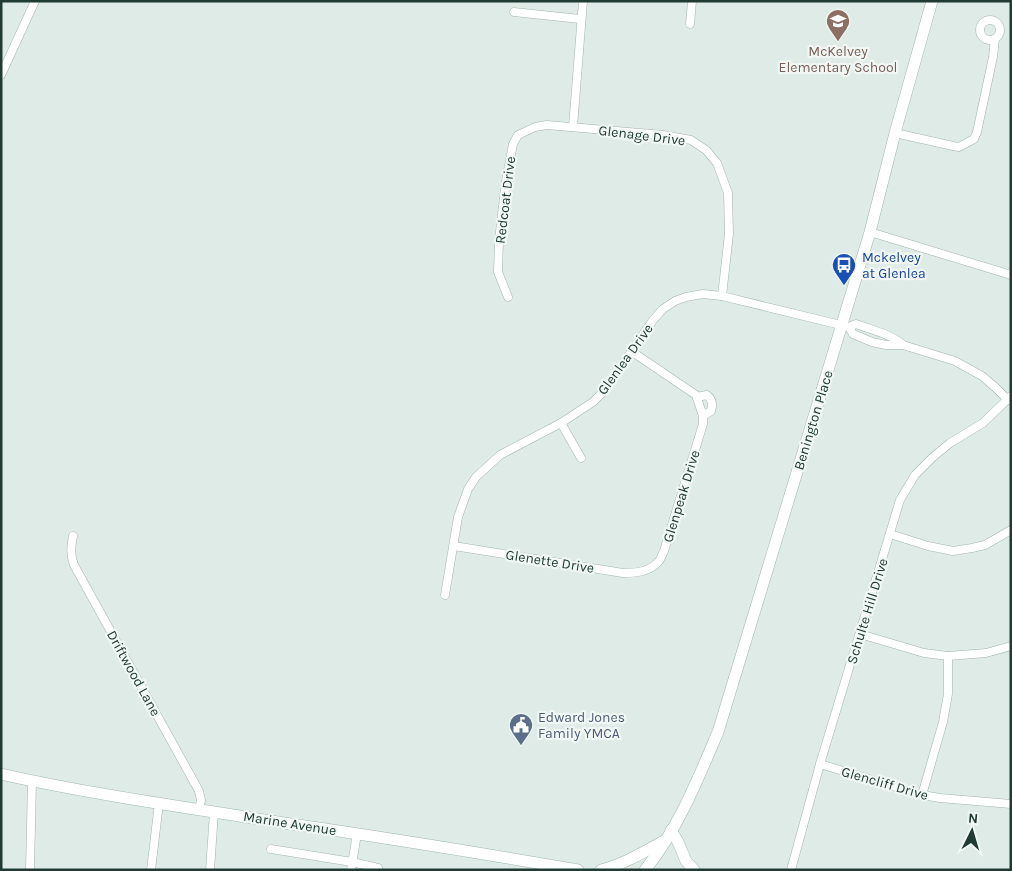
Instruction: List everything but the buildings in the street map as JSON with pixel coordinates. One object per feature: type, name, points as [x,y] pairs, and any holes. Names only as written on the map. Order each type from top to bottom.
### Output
[{"type":"main road","name":"Benington Place","points":[[645,870],[668,835],[696,785],[718,732],[845,326],[895,133],[932,1]]},
{"type":"main road","name":"Marine Avenue","points":[[1,774],[199,810],[578,870]]},
{"type":"main road","points":[[601,870],[630,860],[668,835],[678,842],[686,861],[694,870]]},
{"type":"street","points":[[1,75],[34,1]]},
{"type":"street","points":[[573,126],[580,19],[583,1]]},
{"type":"street","points":[[690,24],[692,1]]},
{"type":"street","points":[[514,12],[580,19]]},
{"type":"street","points":[[895,133],[953,146],[959,146],[974,139],[995,39]]},
{"type":"street","name":"Redcoat Drive","points":[[508,297],[498,272],[499,240],[513,144],[518,135],[535,127],[547,125],[573,126]]},
{"type":"street","name":"Glenage Drive","points":[[573,126],[663,135],[691,140],[706,150],[717,163],[728,194],[729,234],[722,296]]},
{"type":"street","points":[[870,232],[1011,275]]},
{"type":"street","name":"Glenlea Drive","points":[[445,595],[458,517],[468,489],[476,477],[500,456],[561,423],[592,402],[605,390],[652,320],[675,301],[686,297],[703,294],[722,296],[845,326],[856,324],[897,340],[903,346],[955,361],[982,376],[1009,398]]},
{"type":"street","name":"Glenpeak Drive","points":[[631,351],[696,396],[703,416],[703,424],[664,551],[659,562],[646,570]]},
{"type":"street","name":"Glenpeak Drive","points":[[697,397],[707,395],[711,400],[711,411],[703,416]]},
{"type":"street","name":"Schulte Hill Drive","points":[[791,870],[820,764],[900,500],[915,475],[933,457],[983,423],[1009,398]]},
{"type":"street","points":[[561,423],[581,458]]},
{"type":"street","points":[[890,534],[928,546],[953,551],[985,545],[1011,530]]},
{"type":"street","name":"Driftwood Lane","points":[[73,536],[70,548],[74,565],[200,791],[199,810]]},
{"type":"street","name":"Glenette Drive","points":[[454,546],[623,573],[635,573],[646,570]]},
{"type":"street","points":[[860,634],[924,653],[948,656],[986,653],[1011,646]]},
{"type":"street","points":[[922,795],[943,722],[948,694],[948,656]]},
{"type":"street","name":"Glencliff Drive","points":[[820,764],[922,795],[1011,804]]},
{"type":"street","points":[[30,870],[32,781]]},
{"type":"street","points":[[151,870],[159,803]]},
{"type":"street","points":[[210,870],[214,812]]},
{"type":"street","points":[[352,866],[357,834]]},
{"type":"street","name":"Marine Avenue","points":[[271,849],[352,866],[378,868],[378,870]]},
{"type":"place","name":"McKelvey Elementary School","points":[[838,42]]},
{"type":"place","name":"Mckelvey at Glenlea","points":[[844,286]]},
{"type":"place","name":"Edward Jones Family YMCA","points":[[521,746]]}]
